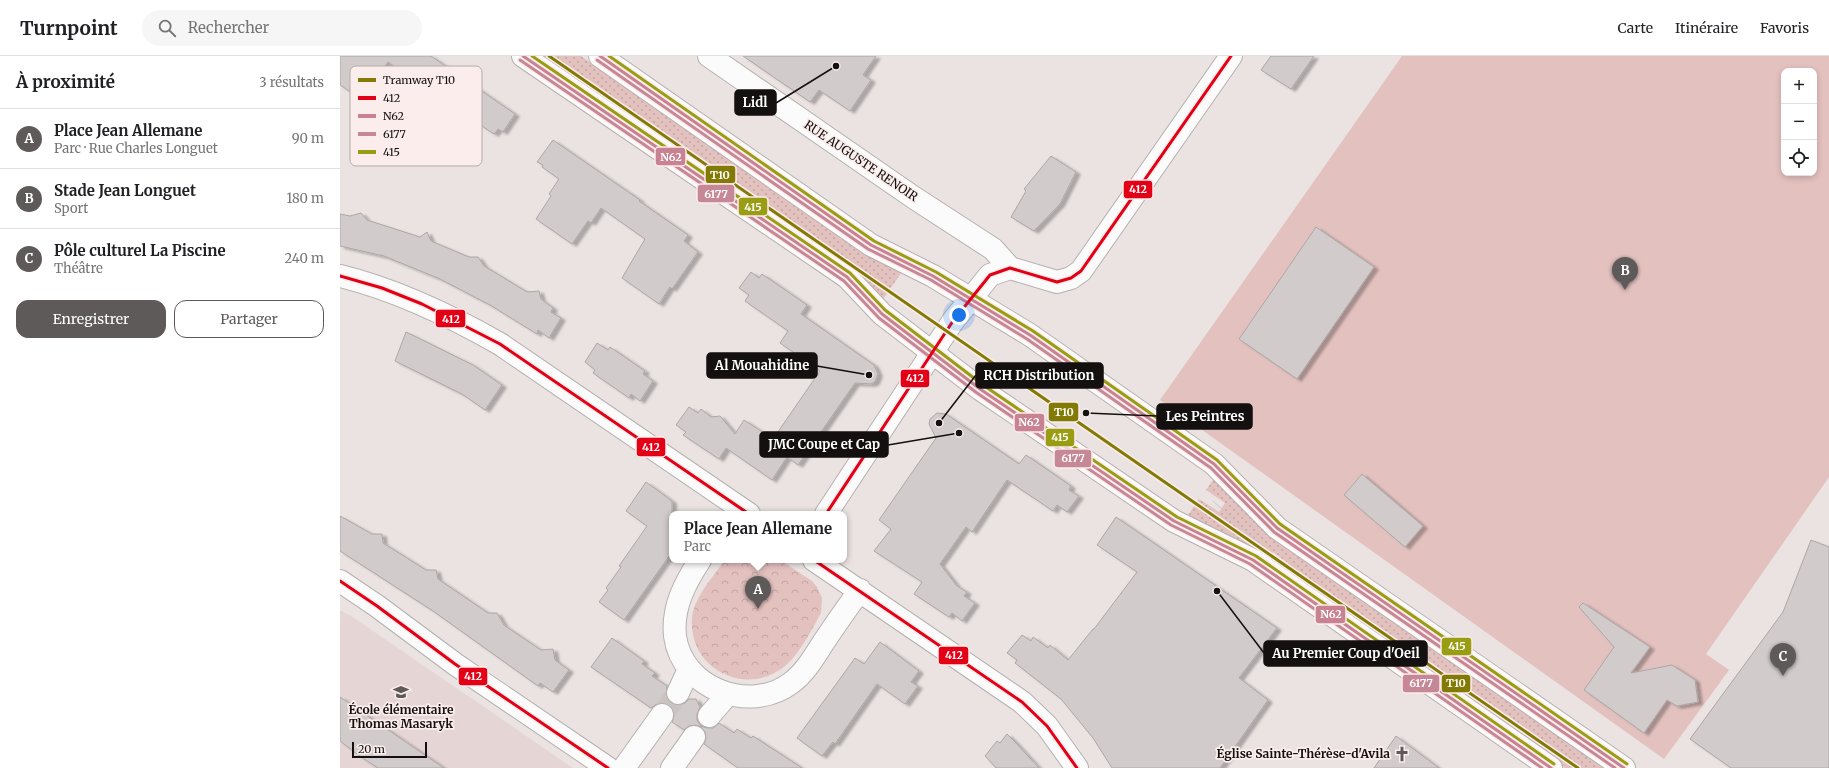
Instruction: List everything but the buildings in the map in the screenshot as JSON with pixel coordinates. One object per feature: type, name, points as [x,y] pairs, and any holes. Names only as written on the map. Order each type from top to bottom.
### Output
[{"type":"street","points":[[523,56],[847,277],[882,314],[980,389],[1174,521],[1253,560],[1551,768]]},
{"type":"street","points":[[600,56],[871,245],[916,266],[1019,327],[1214,464],[1277,528],[1624,768]]},
{"type":"street","name":"RUE AUGUSTE RENOIR","points":[[709,56],[913,197],[993,249],[1000,272]]},
{"type":"street","points":[[828,511],[953,321],[970,299],[1000,272],[1057,282],[1071,278],[1081,271],[1231,56]]},
{"type":"street","points":[[340,276],[415,301],[459,320],[500,344],[739,511]]},
{"type":"street","points":[[698,563],[687,580],[677,606],[675,637],[689,669],[709,686],[728,694],[745,697],[772,694],[791,684],[804,671],[860,590]]},
{"type":"street","points":[[819,563],[1022,702],[1048,726],[1077,768]]},
{"type":"street","points":[[340,581],[455,664],[608,768]]},
{"type":"street","points":[[678,693],[689,669]]},
{"type":"street","points":[[709,716],[728,694]]},
{"type":"street","points":[[624,768],[662,715]]},
{"type":"street","points":[[672,768],[694,737]]},
{"type":"shaded area","name":"École élémentaire Thomas Masaryk","points":[[340,610],[351,616],[573,768],[340,768]]},
{"type":"green space","points":[[535,56],[581,56],[868,253],[904,269],[881,302]]},
{"type":"green space","points":[[1402,56],[1829,56],[1829,477],[1706,654],[1729,670],[1664,759],[1160,400]]},
{"type":"green space","points":[[1215,477],[1610,768],[1565,768],[1282,573],[1289,564],[1273,552],[1266,561],[1184,521],[1199,499],[1219,512],[1225,503],[1206,490]]},
{"type":"green space","points":[[723,563],[785,563],[812,581],[817,587],[822,598],[821,613],[800,649],[785,666],[770,675],[753,679],[737,678],[722,673],[709,664],[699,652],[693,636],[692,618],[696,602]]},
{"type":"tunnel","points":[[662,715],[678,693]]},
{"type":"tram line","name":"T10","points":[[549,56],[1578,768]]},
{"type":"tram line","points":[[1213,501],[1280,562]]},
{"type":"transit line","name":"N62","points":[[523,56],[847,277],[882,314],[980,389],[1174,521],[1253,560],[1551,768]]},
{"type":"transit line","name":"415","points":[[532,56],[850,273],[885,310],[983,385],[1177,517],[1256,556],[1554,764]]},
{"type":"transit line","name":"N62","points":[[600,56],[871,245],[933,276],[1030,335],[1214,464],[1277,528],[1624,768]]},
{"type":"transit line","name":"415","points":[[609,56],[874,241],[936,272],[1033,331],[1217,460],[1280,524],[1627,764]]},
{"type":"transit line","name":"412","points":[[828,511],[953,321],[990,275],[1010,268],[1057,282],[1071,278],[1081,271],[1231,56]]},
{"type":"transit line","name":"6177","points":[[520,60],[844,281],[879,318],[977,393],[1171,525],[1250,564],[1542,768]]},
{"type":"transit line","name":"6177","points":[[597,60],[868,249],[931,280],[1027,339],[1211,468],[1274,532],[1615,768]]},
{"type":"transit line","name":"412","points":[[340,276],[382,288],[422,304],[500,344],[745,511]]},
{"type":"transit line","name":"412","points":[[818,563],[1022,702],[1047,726],[1077,768]]},
{"type":"transit line","name":"412","points":[[340,581],[377,606],[455,664],[608,768]]},
{"type":"place","name":"Lidl","points":[[836,66]]},
{"type":"place","name":"Stade Jean Longuet","points":[[1625,290]]},
{"type":"place","name":"Al Mouahidine","points":[[869,375]]},
{"type":"place","name":"Les Peintres","points":[[1086,413]]},
{"type":"place","name":"RCH Distribution","points":[[939,423]]},
{"type":"place","name":"JMC Coupe et Cap","points":[[959,433]]},
{"type":"place","name":"Au Premier Coup d'Oeil","points":[[1217,591]]},
{"type":"place","name":"Place Jean Allemane","points":[[758,609]]},
{"type":"place","name":"Pôle culturel La Piscine","points":[[1783,676]]},
{"type":"place","name":"École élémentaire Thomas Masaryk","points":[[401,692]]},
{"type":"place","name":"Église Sainte-Thérèse-d'Avila","points":[[1402,754]]}]
